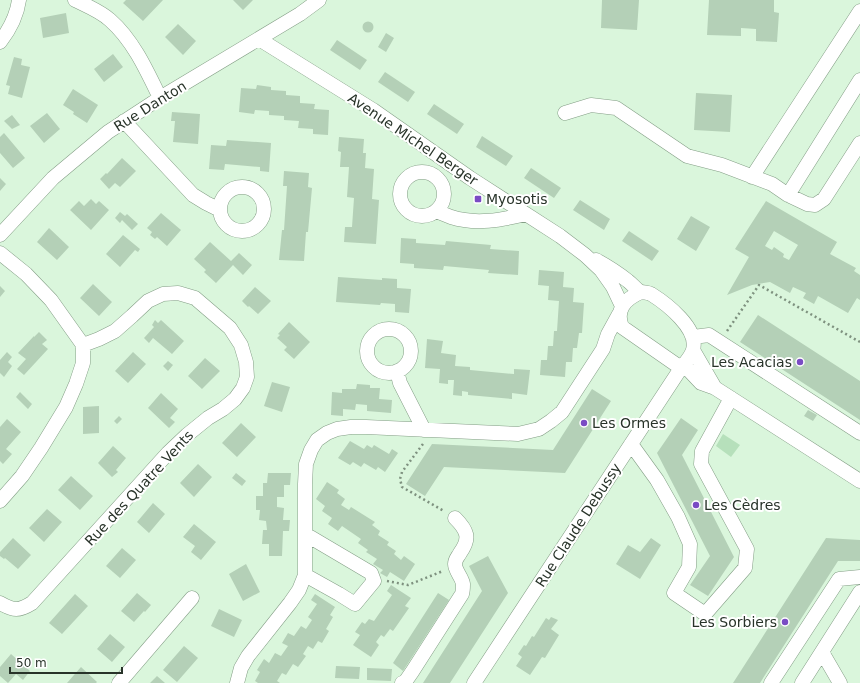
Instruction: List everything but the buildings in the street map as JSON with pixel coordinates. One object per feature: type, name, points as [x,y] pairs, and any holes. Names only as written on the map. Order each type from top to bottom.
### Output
[{"type":"street","points":[[0,42],[11,25],[18,10],[19,0]]},
{"type":"street","points":[[75,0],[105,16],[123,34],[134,50],[160,98]]},
{"type":"street","name":"Rue Danton","points":[[0,235],[53,178],[108,132],[160,98],[300,14],[319,0]]},
{"type":"street","points":[[752,177],[860,11]]},
{"type":"street","name":"Avenue Michel Berger","points":[[258,39],[373,110],[470,178],[560,236],[585,255],[601,270],[613,287],[621,310],[620,321],[622,327],[682,366],[702,383],[715,388],[860,481]]},
{"type":"street","points":[[788,194],[860,80]]},
{"type":"street","points":[[565,113],[591,105],[616,108],[687,156],[722,165],[772,184],[807,204],[815,205],[824,199],[860,144]]},
{"type":"street","points":[[124,121],[193,195],[220,210]]},
{"type":"street","points":[[436,211],[451,217],[489,221],[507,219],[526,214]]},
{"type":"street","points":[[0,253],[26,274],[51,300],[83,345],[83,363],[66,407],[42,448],[22,476],[0,502]]},
{"type":"street","name":"Avenue Michel Berger","points":[[585,255],[608,266],[641,292],[649,292],[672,310],[689,329],[693,343],[715,388]]},
{"type":"street","points":[[237,683],[241,668],[248,656],[299,590],[304,575],[306,464],[311,450],[317,440],[327,433],[337,429],[351,427],[518,434],[539,428],[562,412],[603,349],[608,334],[621,310],[634,295],[641,292]]},
{"type":"street","name":"Rue des Quatre Vents","points":[[0,602],[14,609],[23,608],[32,603],[168,453],[208,418],[235,399],[243,388],[247,377],[246,362],[241,345],[230,328],[195,298],[178,293],[163,294],[148,301],[115,331],[83,345]]},
{"type":"street","points":[[603,349],[630,333]]},
{"type":"street","points":[[682,366],[688,360],[693,343],[708,335],[860,433]]},
{"type":"street","name":"Rue Claude Debussy","points":[[474,683],[682,366]]},
{"type":"street","points":[[397,371],[400,383],[429,430]]},
{"type":"street","points":[[631,444],[657,480],[678,517],[690,544],[689,567],[674,594],[705,614],[745,568],[746,549],[701,464],[702,451],[731,398]]},
{"type":"street","points":[[402,683],[405,682],[412,672],[462,594],[463,585],[455,566],[456,559],[467,542],[467,534],[463,526],[455,518]]},
{"type":"street","points":[[304,575],[355,604],[374,581],[371,573],[305,534]]},
{"type":"street","points":[[771,683],[839,579],[860,577]]},
{"type":"street","points":[[802,683],[860,592]]},
{"type":"street","points":[[119,683],[192,598]]},
{"type":"street","points":[[822,652],[840,683]]},
{"type":"path","points":[[719,342],[759,285],[860,342]]},
{"type":"path","points":[[429,430],[402,472],[400,479],[402,487],[455,518]]},
{"type":"path","points":[[374,581],[390,581],[408,585],[455,566]]},
{"type":"green space","points":[[723,434],[740,445],[731,457],[716,446]]},
{"type":"place","name":"Myosotis","points":[[478,199]]},
{"type":"place","name":"Les Acacias","points":[[800,362]]},
{"type":"place","name":"Les Ormes","points":[[584,423]]},
{"type":"place","name":"Les Cèdres","points":[[696,505]]},
{"type":"place","name":"Les Sorbiers","points":[[785,622]]}]
